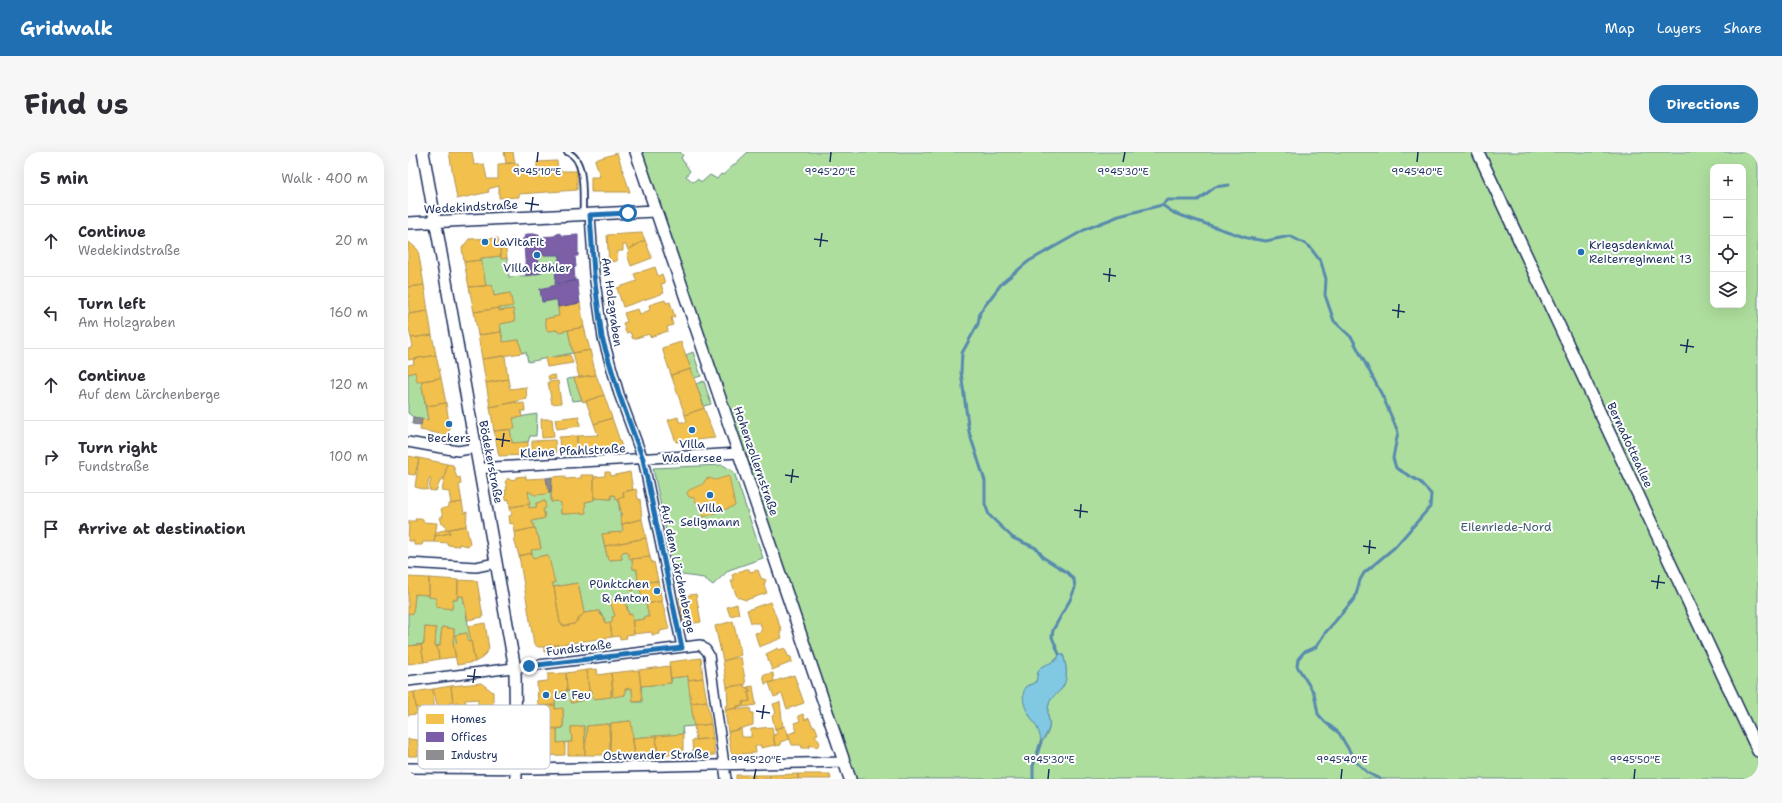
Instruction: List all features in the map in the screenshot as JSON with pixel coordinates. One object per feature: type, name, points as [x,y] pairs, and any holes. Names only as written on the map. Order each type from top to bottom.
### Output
[{"type":"street","name":"Bödekerstraße","points":[[423,152],[515,668],[515,705]]},
{"type":"street","name":"Hohenzollernstraße","points":[[636,152],[850,779]]},
{"type":"street","name":"Bernadotteallee","points":[[1478,152],[1758,751]]},
{"type":"street","name":"Wedekindstraße","points":[[408,224],[655,211]]},
{"type":"street","name":"Am Holzgraben","points":[[587,215],[602,338],[619,394],[643,459]]},
{"type":"street","points":[[408,442],[458,451],[475,448]]},
{"type":"street","name":"Kleine Pfahlstraße","points":[[480,470],[494,467],[739,453]]},
{"type":"street","name":"Auf dem Lärchenberge","points":[[643,459],[682,648],[700,645],[709,655],[726,779]]},
{"type":"street","points":[[408,563],[476,567],[496,563]]},
{"type":"street","name":"Fundstraße","points":[[408,681],[682,648]]},
{"type":"street","name":"Ostwender Straße","points":[[426,769],[516,774],[844,762]]},
{"type":"street","name":"Ostwender Straße","points":[[408,768],[418,769]]},
{"type":"lane","points":[[567,152],[574,154],[581,165],[587,215]]},
{"type":"green space","name":"Eilenriede-Nord","points":[[636,152],[680,152],[683,155],[681,158],[690,171],[686,176],[693,182],[697,179],[702,182],[710,175],[717,179],[748,152],[1758,152],[1758,779],[850,779]],"holes":[[[1063,654],[1066,667],[1066,680],[1059,692],[1050,701],[1048,710],[1049,730],[1042,742],[1041,731],[1029,715],[1028,685],[1033,684],[1036,681],[1038,672]]]},
{"type":"green space","points":[[542,255],[560,255],[558,262],[556,263],[556,286],[540,289],[543,302],[557,300],[559,316],[545,319],[548,331],[557,330],[558,332],[568,330],[573,353],[528,362],[526,352],[522,353],[519,340],[503,342],[500,324],[515,321],[513,309],[499,311],[499,308],[512,306],[510,293],[494,296],[492,285],[486,286],[481,258],[501,256],[501,258],[507,258],[509,277],[541,273],[538,258]]},
{"type":"green space","points":[[693,352],[701,376],[694,378],[686,355]]},
{"type":"green space","points":[[415,372],[421,381],[428,420],[413,417],[408,413],[408,374]]},
{"type":"green space","points":[[574,378],[582,400],[572,401],[567,379]]},
{"type":"green space","points":[[704,381],[711,404],[704,406],[696,384]]},
{"type":"green space","points":[[537,414],[536,436],[530,436],[528,442],[512,443],[510,429],[513,418]]},
{"type":"green space","points":[[723,465],[734,472],[763,558],[729,570],[713,585],[704,578],[675,574],[653,468]]},
{"type":"green space","points":[[528,491],[531,493],[551,492],[551,502],[557,501],[561,503],[561,514],[585,513],[585,502],[594,500],[594,498],[611,499],[611,495],[615,495],[616,499],[618,499],[623,530],[621,532],[602,534],[608,560],[622,559],[621,554],[627,551],[632,559],[633,569],[637,569],[638,583],[631,583],[631,590],[638,588],[640,590],[646,604],[649,617],[632,621],[631,614],[629,615],[627,606],[625,606],[624,599],[611,601],[615,616],[612,617],[613,622],[605,623],[604,618],[599,611],[584,613],[578,583],[553,587],[552,583],[555,583],[547,555],[533,558],[531,550],[541,548],[538,535],[532,521],[545,518],[543,509],[545,501],[536,503],[537,507],[529,508]]},
{"type":"green space","points":[[415,594],[429,595],[429,597],[436,598],[436,607],[452,609],[453,599],[457,600],[458,596],[463,596],[471,641],[468,642],[466,633],[455,635],[457,643],[453,644],[454,629],[442,627],[440,646],[435,646],[436,628],[425,627],[424,644],[408,646],[408,613],[413,613]]},
{"type":"green space","points":[[688,676],[694,726],[682,727],[683,734],[632,738],[630,721],[611,723],[612,741],[610,741],[609,724],[587,726],[587,742],[585,742],[584,726],[571,727],[572,742],[557,743],[557,729],[563,728],[563,709],[555,709],[555,692],[570,691],[572,703],[587,699],[587,692],[592,691],[593,699],[611,697],[611,690],[613,690],[614,696],[625,695],[625,689],[632,688],[633,702],[642,702],[641,686],[671,683],[671,678]]},
{"type":"water","points":[[1059,654],[1063,654],[1066,667],[1066,680],[1059,692],[1050,701],[1048,710],[1048,730],[1041,742],[1037,727],[1026,709],[1023,696],[1025,687],[1036,682],[1038,672],[1041,667],[1057,660]]},
{"type":"building: Homes","points":[[449,152],[472,152],[474,165],[484,164],[487,179],[498,179],[498,164],[518,163],[519,173],[533,173],[533,171],[537,171],[537,162],[557,161],[558,171],[577,171],[577,190],[519,194],[519,197],[499,198],[499,186],[488,189],[489,192],[457,199]]},
{"type":"building: Homes","points":[[504,152],[513,152],[515,163],[506,163]]},
{"type":"building: Homes","points":[[617,153],[630,192],[591,192],[591,177],[600,177],[595,160]]},
{"type":"building: Homes","points":[[642,233],[645,240],[628,250],[626,245],[623,245],[623,251],[618,251],[617,261],[609,262],[607,235]]},
{"type":"building: Homes","points":[[498,238],[501,256],[481,258],[481,260],[464,262],[462,248],[469,239]]},
{"type":"building: Homes","points":[[645,240],[652,258],[631,266],[627,254],[629,253],[628,250]]},
{"type":"building: Homes","points":[[408,241],[418,250],[424,285],[408,287]]},
{"type":"building: Homes","points":[[500,249],[506,249],[507,258],[501,259]]},
{"type":"building: Homes","points":[[481,260],[486,286],[469,287],[464,262]]},
{"type":"building: Homes","points":[[655,267],[658,276],[662,274],[665,283],[661,284],[664,293],[623,307],[617,288],[637,281],[634,274]]},
{"type":"building: Homes","points":[[424,285],[428,311],[409,314],[408,287]]},
{"type":"building: Homes","points":[[492,285],[494,296],[510,293],[513,306],[474,312],[469,287]]},
{"type":"building: Homes","points":[[665,300],[666,303],[670,302],[675,317],[671,318],[673,325],[667,327],[668,331],[650,337],[649,334],[633,339],[630,332],[626,333],[623,323],[627,322],[624,313],[638,309],[640,314],[650,310],[649,305]]},
{"type":"building: Homes","points":[[580,303],[584,327],[558,332],[557,330],[547,331],[545,319],[559,316],[558,307]]},
{"type":"building: Homes","points":[[499,308],[499,311],[513,309],[515,321],[500,324],[501,332],[478,335],[474,312]]},
{"type":"building: Homes","points":[[428,311],[432,335],[411,338],[408,326],[408,314]]},
{"type":"building: Homes","points":[[584,327],[590,350],[573,353],[568,330]]},
{"type":"building: Homes","points":[[501,332],[503,342],[519,340],[522,353],[482,359],[478,335]]},
{"type":"building: Homes","points":[[432,335],[436,355],[408,360],[408,349],[413,347],[411,338]]},
{"type":"building: Homes","points":[[681,342],[691,369],[671,375],[662,348]]},
{"type":"building: Homes","points":[[590,350],[596,375],[579,377],[573,353]]},
{"type":"building: Homes","points":[[436,355],[441,378],[417,382],[415,372],[408,374],[408,365],[414,364],[413,359]]},
{"type":"building: Homes","points":[[570,355],[573,363],[547,367],[545,358]]},
{"type":"building: Homes","points":[[505,356],[508,379],[486,383],[482,359]]},
{"type":"building: Homes","points":[[691,369],[704,408],[685,415],[671,375]]},
{"type":"building: Homes","points":[[555,375],[556,379],[549,380],[548,376]]},
{"type":"building: Homes","points":[[596,375],[604,395],[583,402],[574,378]]},
{"type":"building: Homes","points":[[441,378],[446,403],[426,406],[421,381]]},
{"type":"building: Homes","points":[[508,379],[510,389],[526,387],[527,399],[490,407],[486,383]]},
{"type":"building: Homes","points":[[558,381],[561,403],[552,404],[548,382]]},
{"type":"building: Homes","points":[[604,395],[612,418],[594,424],[586,401]]},
{"type":"building: Homes","points":[[517,402],[517,404],[524,403],[525,411],[521,411],[522,417],[513,418],[515,429],[494,431],[490,407]]},
{"type":"building: Homes","points":[[446,403],[450,429],[446,435],[420,430],[422,419],[428,420],[426,406]]},
{"type":"building: Homes","name":"Villa Waldersee","points":[[704,408],[715,438],[676,442],[668,420],[678,417],[679,422],[687,422],[685,415]]},
{"type":"building: Homes","points":[[579,416],[580,426],[557,429],[555,419]]},
{"type":"building: Homes","points":[[612,418],[622,447],[621,451],[577,454],[577,436],[598,435],[594,424]]},
{"type":"building: Homes","points":[[541,419],[552,419],[554,437],[542,438]]},
{"type":"building: Homes","points":[[510,429],[512,443],[528,442],[528,455],[499,456],[494,431]]},
{"type":"building: Homes","points":[[577,436],[577,454],[560,454],[559,437]]},
{"type":"building: Homes","points":[[555,440],[556,454],[532,455],[532,441]]},
{"type":"building: Homes","points":[[408,456],[419,458],[415,475],[408,474]]},
{"type":"building: Homes","points":[[419,458],[447,464],[444,479],[441,479],[436,491],[429,490],[431,478],[429,478],[427,490],[415,487]]},
{"type":"building: Homes","points":[[447,464],[453,465],[457,478],[460,477],[461,484],[459,485],[462,502],[451,504],[449,492],[442,491]]},
{"type":"building: Homes","points":[[605,472],[610,472],[611,476],[630,472],[633,490],[623,492],[624,497],[616,499],[615,495],[611,495],[611,499],[594,498],[594,477],[605,476]]},
{"type":"building: Homes","points":[[581,475],[594,475],[594,500],[585,502],[586,513],[561,514],[561,503],[557,501],[551,502],[552,477],[565,476],[565,479],[581,478]]},
{"type":"building: Homes","points":[[526,476],[526,479],[546,478],[549,492],[547,494],[535,495],[528,491],[530,504],[510,507],[509,499],[506,500],[505,490],[507,490],[505,482],[508,478],[510,480],[516,479],[516,477]]},
{"type":"building: Homes","name":"Villa Seligmann","points":[[729,476],[735,506],[704,517],[699,503],[697,504],[694,498],[689,497],[687,493],[689,490],[703,484],[706,479],[709,478],[715,480]]},
{"type":"building: Homes","points":[[636,489],[638,499],[640,499],[642,519],[622,524],[620,516],[622,515],[618,499],[624,497],[623,492]]},
{"type":"building: Homes","points":[[545,501],[546,508],[543,509],[545,518],[532,521],[534,528],[515,532],[513,523],[510,524],[509,516],[512,515],[510,507],[529,504],[529,508],[537,507],[536,503]]},
{"type":"building: Homes","points":[[462,502],[464,513],[467,512],[466,526],[446,530],[445,524],[442,524],[440,517],[443,517],[441,509],[449,507],[449,504]]},
{"type":"building: Homes","points":[[415,519],[423,519],[423,522],[437,523],[434,542],[423,542],[422,545],[414,545],[414,541],[408,541],[409,521],[416,521]]},
{"type":"building: Homes","points":[[642,519],[646,538],[605,546],[602,534],[621,532],[623,530],[622,524]]},
{"type":"building: Homes","points":[[466,526],[470,543],[468,546],[459,544],[459,546],[447,545],[448,543],[434,542],[435,536],[450,533],[449,529]]},
{"type":"building: Homes","points":[[535,528],[541,549],[531,550],[532,553],[519,556],[514,539],[516,539],[515,532]]},
{"type":"building: Homes","points":[[449,529],[450,533],[435,536],[436,532]]},
{"type":"building: Homes","points":[[646,538],[650,557],[630,559],[627,551],[621,554],[622,559],[608,560],[605,546]]},
{"type":"building: Homes","points":[[532,553],[533,558],[547,555],[549,558],[555,583],[552,583],[560,623],[564,626],[574,624],[584,613],[599,611],[604,618],[605,623],[610,622],[612,637],[543,647],[538,647],[534,644],[519,556]]},
{"type":"building: Homes","points":[[650,557],[652,563],[654,562],[658,581],[638,583],[637,569],[633,569],[632,559]]},
{"type":"building: Homes","points":[[749,569],[750,572],[758,570],[761,578],[766,580],[764,585],[767,593],[746,600],[737,597],[731,581],[734,580],[732,575]]},
{"type":"building: Homes","points":[[408,577],[429,578],[429,595],[415,594],[413,614],[408,613]]},
{"type":"building: Homes","points":[[429,578],[458,580],[457,600],[453,599],[452,609],[436,607],[436,598],[429,597]]},
{"type":"building: Homes","points":[[458,580],[477,581],[483,617],[468,620],[463,596],[458,596]]},
{"type":"building: Homes","points":[[658,581],[662,601],[645,604],[638,588],[631,591],[631,583]]},
{"type":"building: Homes","points":[[578,583],[584,613],[574,624],[564,626],[560,623],[554,587]]},
{"type":"building: Homes","points":[[696,594],[701,622],[684,625],[679,597]]},
{"type":"building: Homes","points":[[624,599],[629,615],[632,614],[634,634],[626,635],[627,638],[620,639],[619,636],[612,637],[610,622],[613,622],[612,617],[615,616],[610,601]]},
{"type":"building: Homes","points":[[662,601],[669,629],[660,631],[660,634],[652,635],[652,632],[634,634],[632,621],[649,617],[646,604]]},
{"type":"building: Homes","points":[[770,602],[782,631],[780,632],[782,638],[759,647],[755,633],[760,632],[762,629],[760,623],[751,623],[747,610]]},
{"type":"building: Homes","points":[[737,604],[739,614],[730,616],[727,607]]},
{"type":"building: Homes","points":[[733,621],[741,655],[723,661],[715,626]]},
{"type":"building: Homes","points":[[485,623],[489,649],[482,658],[475,662],[468,626]]},
{"type":"building: Homes","points":[[425,627],[436,628],[435,646],[437,646],[439,659],[424,662],[421,645],[424,644]]},
{"type":"building: Homes","points":[[442,627],[454,629],[453,644],[456,657],[439,659],[437,646],[440,646]]},
{"type":"building: Homes","points":[[467,633],[468,642],[471,641],[475,662],[457,665],[453,644],[457,643],[455,635]]},
{"type":"building: Homes","points":[[421,645],[424,662],[408,664],[408,646]]},
{"type":"building: Homes","points":[[549,645],[558,645],[559,650],[544,652],[544,647]]},
{"type":"building: Homes","points":[[778,648],[779,650],[785,648],[788,656],[791,657],[792,662],[772,670],[766,654]]},
{"type":"building: Homes","points":[[701,658],[703,678],[688,680],[688,676],[671,678],[669,662]]},
{"type":"building: Homes","points":[[741,658],[746,684],[727,687],[723,661]]},
{"type":"building: Homes","points":[[669,666],[671,683],[641,686],[639,670]]},
{"type":"building: Homes","points":[[597,669],[598,675],[611,673],[613,690],[611,690],[611,697],[593,699],[592,691],[589,691],[587,670]]},
{"type":"building: Homes","points":[[587,670],[589,691],[587,692],[587,699],[571,703],[570,691],[567,691],[566,673]]},
{"type":"building: Homes","points":[[639,670],[642,701],[633,702],[632,688],[625,689],[625,695],[613,697],[611,673]]},
{"type":"building: Homes","points":[[566,673],[567,691],[555,692],[555,705],[538,705],[537,682],[548,681],[548,674]]},
{"type":"building: Homes","points":[[773,673],[774,681],[765,684],[763,675]]},
{"type":"building: Homes","points":[[794,675],[804,703],[787,709],[782,694],[774,697],[769,683]]},
{"type":"building: Homes","points":[[703,678],[707,701],[691,703],[688,680]]},
{"type":"building: Homes","points":[[481,683],[493,692],[493,705],[478,705],[478,699],[465,700],[466,704],[458,705],[458,702],[453,703],[451,686]]},
{"type":"building: Homes","points":[[744,685],[750,689],[750,692],[748,692],[750,701],[743,702],[743,705],[737,706],[737,708],[726,710],[725,706],[728,705],[727,687]]},
{"type":"building: Homes","points":[[451,686],[453,703],[449,703],[449,705],[437,705],[433,689]]},
{"type":"building: Homes","points":[[753,686],[756,705],[737,708],[737,706],[743,705],[743,702],[750,701],[748,692],[750,692],[747,687]]},
{"type":"building: Homes","points":[[433,689],[434,705],[418,705],[418,708],[416,708],[414,692]]},
{"type":"building: Homes","points":[[414,692],[417,714],[408,715],[408,693]]},
{"type":"building: Homes","points":[[707,701],[711,724],[694,726],[691,703]]},
{"type":"building: Homes","points":[[780,702],[783,727],[775,729],[772,716],[776,713],[773,704]]},
{"type":"building: Homes","points":[[550,705],[555,705],[555,709],[563,708],[563,728],[550,729]]},
{"type":"building: Homes","points":[[738,708],[738,710],[750,708],[751,713],[753,713],[753,725],[728,732],[725,710]]},
{"type":"building: Homes","points":[[803,714],[805,720],[809,718],[813,727],[815,726],[818,734],[815,735],[820,743],[817,747],[809,745],[809,748],[802,748],[801,745],[792,745],[788,734],[797,731],[794,723],[800,721],[798,716]]},
{"type":"building: Homes","points":[[631,721],[635,755],[610,755],[611,723]]},
{"type":"building: Homes","points":[[609,724],[610,755],[585,755],[587,726]]},
{"type":"building: Homes","points":[[711,724],[713,738],[696,740],[694,726]]},
{"type":"building: Homes","points":[[584,726],[585,755],[568,755],[568,742],[572,742],[571,727]]},
{"type":"building: Homes","points":[[785,726],[790,739],[780,742],[781,745],[775,746],[773,735],[777,734],[775,729]]},
{"type":"building: Homes","points":[[772,727],[775,745],[761,748],[761,745],[755,746],[756,753],[734,754],[731,752],[728,732],[741,729],[742,737],[751,737],[751,729]]},
{"type":"building: Homes","points":[[550,729],[557,729],[557,743],[565,742],[565,755],[550,756]]},
{"type":"building: Homes","points":[[683,734],[683,755],[658,755],[656,736]]},
{"type":"building: Homes","points":[[656,736],[658,755],[635,755],[632,738]]},
{"type":"building: Homes","points":[[713,738],[715,755],[693,756],[692,740]]},
{"type":"building: Homes","points":[[408,739],[418,740],[418,756],[408,756]]},
{"type":"building: Homes","points":[[798,774],[830,774],[831,779],[798,779]]},
{"type":"building: Homes","points":[[798,774],[798,779],[770,779],[770,775]]},
{"type":"building: Homes","points":[[736,775],[754,775],[754,779],[736,779]]},
{"type":"building: Homes","points":[[754,775],[770,775],[770,779],[754,779]]},
{"type":"building: Offices","name":"Villa Köhler","points":[[559,233],[563,236],[578,235],[578,256],[575,256],[576,267],[556,269],[556,263],[558,262],[560,255],[542,255],[538,258],[541,273],[526,276],[524,242],[522,240],[527,234],[539,234],[539,237],[554,236]]},
{"type":"building: Offices","points":[[574,267],[575,281],[555,284],[556,269]]},
{"type":"building: Offices","points":[[577,280],[580,303],[558,307],[557,299],[542,302],[540,289]]},
{"type":"building: Industry","points":[[413,417],[422,419],[421,425],[412,424]]},
{"type":"building: Industry","points":[[552,477],[551,492],[549,492],[546,478]]},
{"type":"waterway","points":[[1162,205],[1167,200],[1198,200],[1215,187],[1229,185]]},
{"type":"waterway","points":[[1059,654],[1052,637],[1053,630],[1070,600],[1075,588],[1074,580],[1068,573],[1044,558],[1036,548],[1013,538],[989,515],[985,504],[985,481],[969,432],[961,372],[962,353],[978,324],[980,312],[1002,283],[1029,261],[1086,229],[1119,216],[1162,205],[1174,213],[1247,238],[1266,241],[1290,236],[1309,246],[1321,262],[1326,279],[1325,295],[1334,321],[1352,338],[1383,397],[1398,432],[1393,458],[1396,468],[1420,482],[1431,494],[1430,507],[1395,547],[1364,573],[1360,580],[1355,598],[1325,633],[1316,647],[1304,652],[1298,659],[1297,666],[1314,693],[1318,714],[1325,722],[1339,733],[1356,762],[1368,773],[1380,779]]},
{"type":"waterway","points":[[1033,779],[1033,766],[1041,742]]},
{"type":"place","name":"LaVitaFit","points":[[485,242]]},
{"type":"place","name":"Kriegsdenkmal Reiterregiment 13","points":[[1581,252]]},
{"type":"place","name":"Villa Köhler","points":[[537,255]]},
{"type":"place","name":"Beckers","points":[[449,424]]},
{"type":"place","name":"Villa Waldersee","points":[[692,430]]},
{"type":"place","name":"Villa Seligmann","points":[[710,495]]},
{"type":"place","name":"Pünktchen & Anton","points":[[657,591]]},
{"type":"place","name":"Le Feu","points":[[546,695]]},
{"type":"route","points":[[529,666],[682,648],[643,459],[619,394],[602,338],[594,274],[590,215],[628,213]]}]
